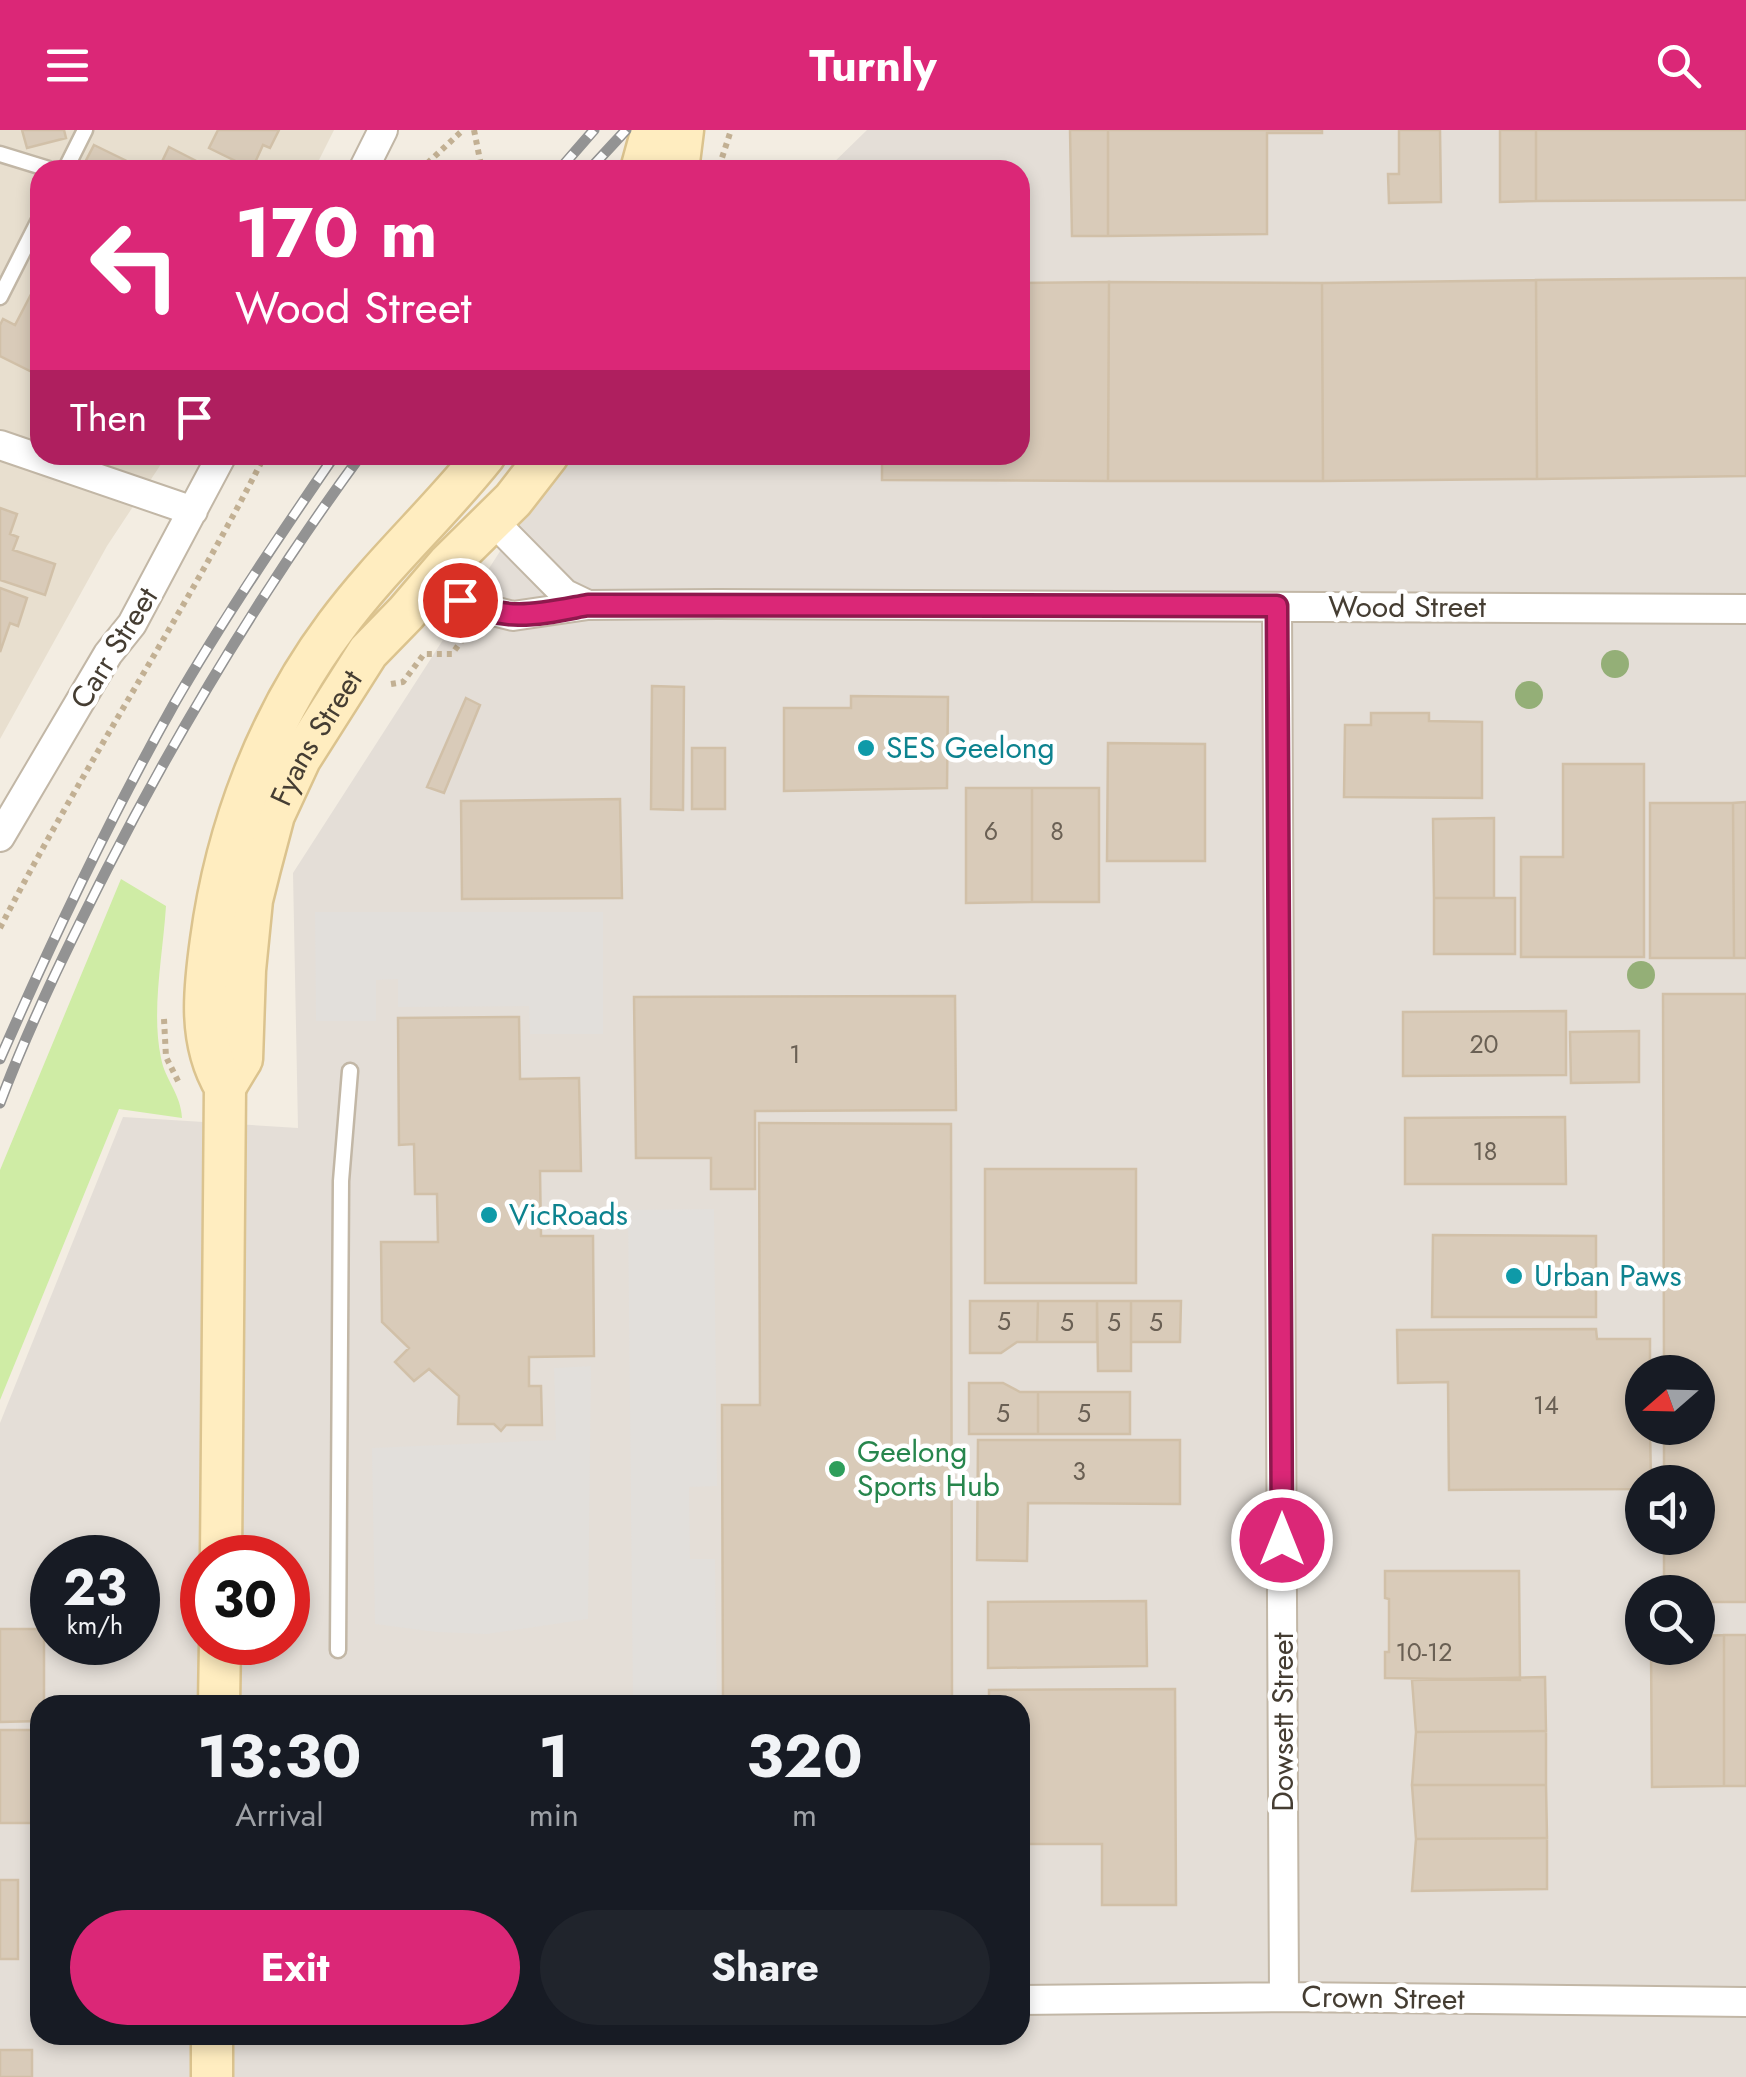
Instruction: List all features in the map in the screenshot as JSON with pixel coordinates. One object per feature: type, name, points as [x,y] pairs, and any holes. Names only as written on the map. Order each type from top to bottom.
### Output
[{"type":"main road","points":[[644,160],[652,130]]},
{"type":"main road","points":[[680,160],[684,130]]},
{"type":"main road","name":"Fyans Street","points":[[221,1535],[225,1087],[207,1044],[206,982],[223,870],[256,767],[316,655],[337,624],[477,465]]},
{"type":"main road","name":"Fyans Street","points":[[225,1087],[242,1058],[252,900],[268,834],[310,742],[359,666],[540,465]]},
{"type":"main road","points":[[446,502],[493,521]]},
{"type":"main road","points":[[413,538],[432,582]]},
{"type":"main road","points":[[218,1695],[219,1665]]},
{"type":"main road","points":[[212,2045],[212,2077]]},
{"type":"street","points":[[368,160],[384,130]]},
{"type":"street","points":[[0,445],[30,455]]},
{"type":"street","points":[[58,465],[193,512]]},
{"type":"street","name":"Carr Street","points":[[0,837],[108,654],[132,624],[217,465]]},
{"type":"street","points":[[493,521],[565,594],[588,605]]},
{"type":"street","name":"Wood Street","points":[[432,582],[460,600],[494,614],[523,616],[588,605],[1746,610]]},
{"type":"street","name":"Dowsett Street","points":[[1277,606],[1284,1996]]},
{"type":"street","name":"Crown Street","points":[[1030,2000],[1284,1996],[1746,2002]]},
{"type":"lane","points":[[70,160],[86,130]]},
{"type":"lane","points":[[0,154],[30,163]]},
{"type":"lane","points":[[0,297],[30,238]]},
{"type":"lane","points":[[338,1650],[341,1181],[350,1071]]},
{"type":"path","points":[[431,160],[463,130]]},
{"type":"path","points":[[474,130],[480,160]]},
{"type":"path","points":[[721,160],[731,130]]},
{"type":"path","points":[[0,928],[51,832],[193,593],[259,465]]},
{"type":"shaded area","points":[[0,130],[334,130],[319,160],[30,160],[30,465],[160,465],[107,546],[0,739]]},
{"type":"shaded area","points":[[867,130],[1746,130],[1746,2077],[0,2077],[0,1423],[123,1117],[298,1128],[293,873],[513,531],[564,465],[1030,465],[1030,160],[836,160]]},
{"type":"shaded area","points":[[315,912],[603,912],[603,1034],[530,1034],[529,1006],[398,1007],[398,979],[376,980],[376,1021],[316,1021]]},
{"type":"shaded area","points":[[714,1209],[717,1486],[689,1487],[690,1559],[715,1559],[717,1695],[633,1695],[628,1210]]},
{"type":"shaded area","points":[[591,1366],[588,1619],[487,1634],[375,1624],[372,1448],[556,1440],[554,1368]]},
{"type":"green space","points":[[121,879],[166,906],[157,1002],[158,1040],[182,1118],[119,1109],[0,1400],[0,1170]]},
{"type":"building","points":[[22,130],[64,130],[66,138],[27,148]]},
{"type":"building","points":[[218,130],[279,130],[270,148],[263,145],[256,160],[234,160],[209,148]]},
{"type":"building","points":[[1070,130],[1108,130],[1108,236],[1072,236]]},
{"type":"building","points":[[1108,130],[1322,133],[1267,133],[1267,234],[1108,236]]},
{"type":"building","points":[[1399,130],[1440,130],[1441,202],[1389,203],[1388,174],[1399,174]]},
{"type":"building","points":[[1500,130],[1536,130],[1536,201],[1500,202]]},
{"type":"building","points":[[1536,130],[1746,130],[1746,200],[1536,201]]},
{"type":"building","points":[[94,145],[125,160],[86,160]]},
{"type":"building","points":[[169,147],[194,160],[163,160]]},
{"type":"building","points":[[1746,278],[1746,476],[1537,479],[1536,280]]},
{"type":"building","points":[[1536,280],[1537,479],[1323,481],[1322,283]]},
{"type":"building","points":[[1109,282],[1108,481],[882,480],[882,465],[1030,465],[1030,283]]},
{"type":"building","points":[[1109,282],[1322,283],[1323,481],[1108,481]]},
{"type":"building","points":[[30,296],[30,371],[0,356],[0,325],[3,319],[15,325]]},
{"type":"building","points":[[0,508],[17,514],[10,534],[18,537],[13,550],[55,564],[45,595],[0,580]]},
{"type":"building","points":[[0,588],[27,598],[18,626],[10,623],[0,652]]},
{"type":"building","points":[[652,686],[684,687],[683,810],[651,809]]},
{"type":"building","name":"SES Geelong","points":[[851,696],[948,697],[947,788],[784,791],[784,708],[851,708]]},
{"type":"building","points":[[466,698],[480,705],[444,793],[427,787]]},
{"type":"building","points":[[1371,713],[1429,713],[1429,721],[1482,722],[1482,798],[1344,797],[1345,725],[1371,725]]},
{"type":"building","points":[[1108,743],[1205,744],[1205,861],[1107,861]]},
{"type":"building","points":[[692,748],[725,748],[725,809],[692,809]]},
{"type":"building","points":[[1563,764],[1644,764],[1644,957],[1521,957],[1521,857],[1563,857]]},
{"type":"building","points":[[966,788],[1032,788],[1032,902],[966,903]]},
{"type":"building","points":[[1032,788],[1099,788],[1099,902],[1032,902]]},
{"type":"building","points":[[620,799],[622,898],[462,899],[461,801]]},
{"type":"building","points":[[1746,802],[1746,958],[1734,958],[1733,803]]},
{"type":"building","points":[[1650,803],[1733,803],[1734,958],[1650,958]]},
{"type":"building","points":[[1494,818],[1494,898],[1434,898],[1433,819]]},
{"type":"building","points":[[1434,898],[1515,898],[1515,954],[1434,954]]},
{"type":"building","points":[[1663,994],[1746,994],[1746,1602],[1715,1602],[1715,1575],[1664,1575],[1664,1555],[1715,1555],[1715,1465],[1664,1465],[1664,1445],[1715,1445],[1715,1355],[1664,1355]]},
{"type":"building","points":[[955,996],[956,1110],[755,1111],[755,1189],[711,1189],[711,1158],[636,1158],[634,997]]},
{"type":"building","points":[[1566,1011],[1566,1075],[1403,1076],[1403,1012]]},
{"type":"building","name":"VicRoads","points":[[519,1017],[520,1079],[579,1078],[581,1171],[540,1171],[541,1236],[593,1236],[594,1356],[529,1357],[529,1386],[541,1386],[542,1425],[506,1425],[501,1431],[494,1424],[458,1424],[459,1396],[429,1369],[414,1381],[395,1362],[409,1348],[382,1322],[381,1242],[438,1242],[437,1194],[415,1194],[414,1144],[399,1145],[398,1018]]},
{"type":"building","points":[[1639,1031],[1639,1082],[1571,1083],[1570,1032]]},
{"type":"building","points":[[1565,1117],[1566,1184],[1405,1184],[1405,1118]]},
{"type":"building","name":"Geelong Sports Hub","points":[[759,1123],[951,1124],[952,1695],[723,1695],[722,1405],[760,1405]]},
{"type":"building","points":[[985,1169],[1136,1169],[1136,1283],[985,1283]]},
{"type":"building","name":"Urban Paws","points":[[1433,1235],[1596,1236],[1596,1317],[1432,1317]]},
{"type":"building","points":[[970,1301],[1038,1301],[1037,1342],[1017,1342],[1001,1353],[970,1353]]},
{"type":"building","points":[[1038,1301],[1097,1301],[1097,1342],[1037,1342]]},
{"type":"building","points":[[1097,1301],[1131,1301],[1131,1371],[1098,1371]]},
{"type":"building","points":[[1131,1301],[1181,1301],[1180,1342],[1131,1342]]},
{"type":"building","points":[[1596,1329],[1597,1339],[1650,1339],[1650,1355],[1625,1355],[1625,1445],[1650,1445],[1651,1465],[1625,1465],[1625,1489],[1449,1490],[1448,1382],[1398,1383],[1397,1330]]},
{"type":"building","points":[[969,1383],[1003,1383],[1020,1392],[1038,1392],[1038,1434],[969,1434]]},
{"type":"building","points":[[1038,1392],[1130,1392],[1130,1434],[1038,1434]]},
{"type":"building","points":[[978,1440],[1180,1440],[1180,1504],[1028,1503],[1027,1561],[977,1560]]},
{"type":"building","points":[[1385,1571],[1519,1571],[1520,1680],[1385,1678],[1389,1599],[1385,1598]]},
{"type":"building","points":[[1146,1601],[1147,1666],[988,1668],[988,1602]]},
{"type":"building","points":[[0,1629],[30,1629],[30,1665],[44,1665],[44,1695],[30,1695],[30,1721],[0,1722]]},
{"type":"building","points":[[1715,1635],[1724,1635],[1724,1786],[1652,1787],[1651,1665],[1715,1665]]},
{"type":"building","points":[[1724,1635],[1746,1635],[1746,1786],[1724,1786]]},
{"type":"building","points":[[1545,1677],[1546,1731],[1416,1732],[1412,1680]]},
{"type":"building","points":[[1175,1689],[1176,1905],[1102,1905],[1102,1844],[1030,1844],[1030,1695],[989,1695],[989,1690]]},
{"type":"building","points":[[0,1730],[30,1730],[30,1823],[0,1823]]},
{"type":"building","points":[[1546,1731],[1546,1785],[1412,1785],[1416,1732]]},
{"type":"building","points":[[1412,1785],[1546,1785],[1547,1838],[1416,1839]]},
{"type":"building","points":[[1547,1838],[1547,1889],[1412,1891],[1416,1839]]},
{"type":"building","points":[[0,1880],[18,1880],[18,1959],[0,1959]]},
{"type":"building","points":[[0,2050],[32,2050],[32,2077],[0,2077]]},
{"type":"railway","points":[[568,160],[594,130]]},
{"type":"railway","points":[[598,160],[626,130]]},
{"type":"railway","points":[[0,1059],[82,880],[174,704],[328,465]]},
{"type":"railway","points":[[0,1103],[64,956],[164,762],[258,606],[354,465]]},
{"type":"place","name":"SES Geelong","points":[[866,748]]},
{"type":"place","name":"VicRoads","points":[[489,1215]]},
{"type":"place","name":"Urban Paws","points":[[1514,1276]]},
{"type":"place","name":"Geelong Sports Hub","points":[[837,1469]]},
{"type":"route","points":[[460,600],[494,614],[513,616],[588,605],[1277,606],[1282,1540]]}]
